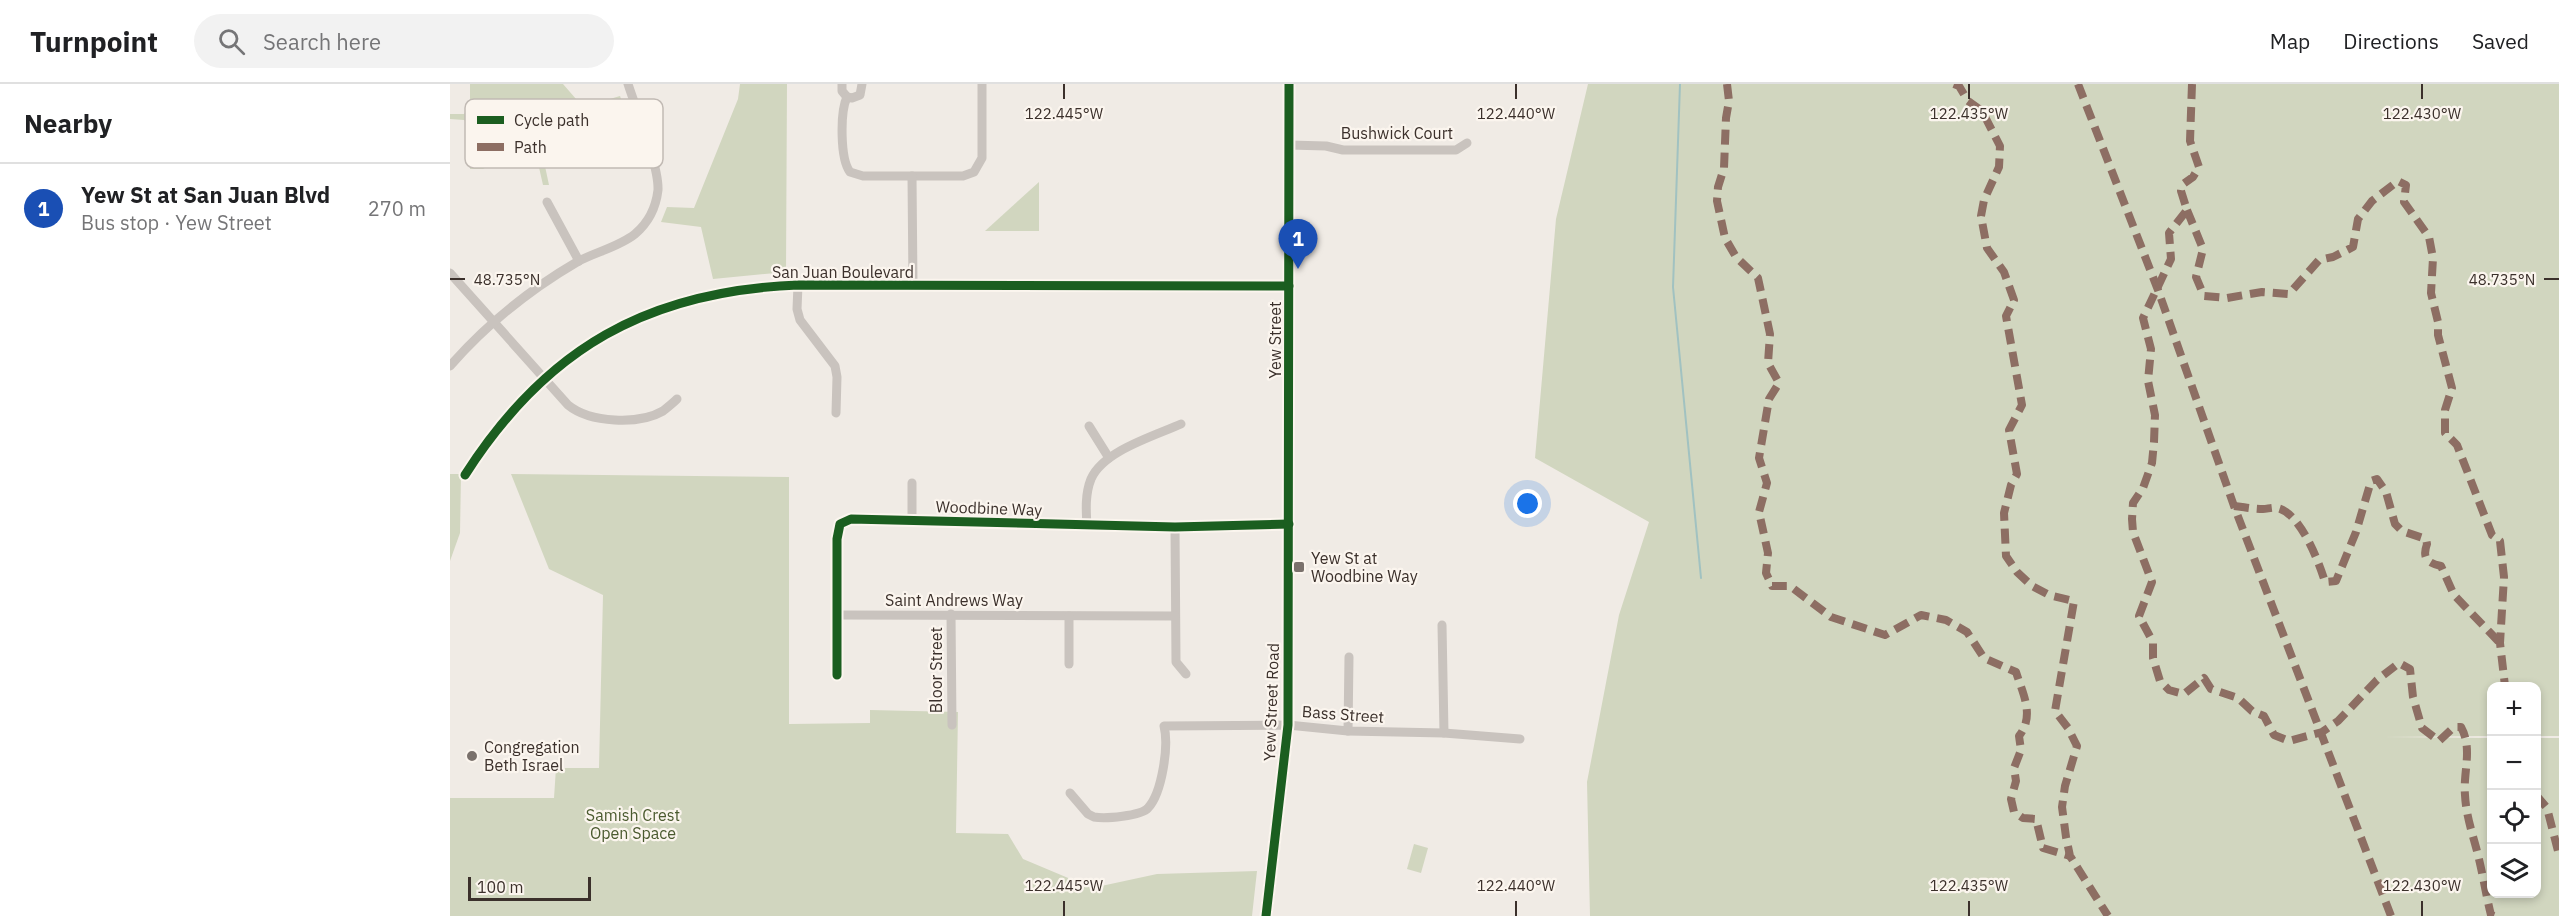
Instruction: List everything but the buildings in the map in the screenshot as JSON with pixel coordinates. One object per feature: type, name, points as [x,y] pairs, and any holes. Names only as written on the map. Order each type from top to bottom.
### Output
[{"type":"street","points":[[628,84],[633,99]]},
{"type":"street","points":[[842,84],[842,91],[847,97],[852,98],[860,95],[862,84]]},
{"type":"street","points":[[847,97],[843,106],[844,160],[850,172],[863,176],[963,176],[969,175],[978,168],[982,158],[982,84]]},
{"type":"street","name":"Yew Street","points":[[1289,84],[1289,524]]},
{"type":"street","name":"Bushwick Court","points":[[1289,145],[1326,146],[1343,150],[1456,150],[1467,143]]},
{"type":"street","points":[[450,366],[494,321],[526,295],[579,261],[634,235],[647,221],[655,203],[658,191],[654,168]]},
{"type":"street","points":[[912,176],[913,286]]},
{"type":"street","points":[[547,201],[579,261]]},
{"type":"street","points":[[450,273],[568,405],[592,418],[640,418],[662,411],[678,399]]},
{"type":"street","points":[[798,285],[796,309],[800,320],[835,366],[836,413]]},
{"type":"street","name":"San Juan Boulevard","points":[[465,475],[507,416],[544,377],[601,336],[664,307],[733,290],[798,285],[1289,286]]},
{"type":"street","points":[[1087,526],[1087,496],[1091,478],[1109,458],[1180,424]]},
{"type":"street","points":[[1089,426],[1109,458]]},
{"type":"street","points":[[912,483],[912,521]]},
{"type":"street","name":"Woodbine Way","points":[[837,675],[839,615],[837,539],[840,524],[851,519],[1087,526],[1175,527],[1289,524]]},
{"type":"street","name":"Yew Street Road","points":[[1266,916],[1288,725],[1289,524]]},
{"type":"street","points":[[1175,527],[1176,662],[1186,674]]},
{"type":"street","name":"Bloor Street","points":[[951,614],[952,725]]},
{"type":"street","name":"Saint Andrews Way","points":[[839,615],[1175,615]]},
{"type":"street","points":[[1069,616],[1069,664]]},
{"type":"street","points":[[1442,625],[1444,733]]},
{"type":"street","points":[[1348,731],[1349,657]]},
{"type":"street","name":"Bass Street","points":[[1070,793],[1088,814],[1094,817],[1141,814],[1149,807],[1159,782],[1166,750],[1164,726],[1288,725],[1348,731],[1444,733],[1520,739]]},
{"type":"green space","points":[[470,84],[563,84],[576,99],[470,99]]},
{"type":"green space","points":[[740,84],[787,84],[786,272],[713,279],[701,227],[661,222],[667,207],[694,208],[738,99]]},
{"type":"green space","points":[[1588,84],[2559,84],[2559,736],[2541,736],[2541,682],[2487,682],[2487,736],[2385,737],[2487,738],[2487,898],[2541,898],[2541,738],[2559,738],[2559,916],[1590,916],[1587,782],[1619,615],[1649,522],[1535,458],[1556,219]]},
{"type":"green space","points":[[450,114],[464,114],[465,121],[450,119]]},
{"type":"green space","points":[[539,168],[545,168],[549,185],[543,185]]},
{"type":"green space","points":[[1039,182],[1039,231],[985,231]]},
{"type":"green space","points":[[450,474],[461,474],[460,533],[450,561]]},
{"type":"green space","name":"Samish Crest Open Space","points":[[511,474],[789,477],[789,724],[870,723],[870,710],[958,712],[956,833],[1008,834],[1023,859],[1092,888],[1157,874],[1257,871],[1252,916],[450,916],[450,798],[554,798],[556,768],[599,768],[603,595],[549,569]]},
{"type":"green space","points":[[1414,844],[1428,848],[1421,873],[1407,869]]},
{"type":"waterway","points":[[1680,84],[1673,287],[1701,578]]},
{"type":"marked path","points":[[1727,84],[1729,101],[1724,168],[1718,187],[1717,201],[1725,238],[1736,257],[1758,278],[1770,334],[1768,363],[1779,383],[1769,399],[1759,458],[1767,483],[1759,512],[1768,553],[1766,573],[1772,586],[1790,586],[1831,617],[1885,635],[1921,615],[1946,620],[1967,632],[1984,658],[2016,672],[2027,713],[2024,728],[2019,736],[2021,750],[2014,768],[2016,781],[2011,799],[2014,812],[2023,818],[2036,819],[2043,848],[2070,856]]},
{"type":"marked path","points":[[1954,84],[1959,86],[1968,101],[1982,111],[2000,146],[1999,167],[1984,200],[1981,216],[1987,248],[2004,272],[2014,300],[2006,316],[2022,405],[2009,430],[2017,474],[2011,485],[2004,513],[2006,556],[2017,572],[2032,586],[2049,595],[2074,601],[2055,711],[2068,728],[2077,746],[2065,786],[2062,807],[2070,856],[2108,916]]},
{"type":"marked path","points":[[2078,84],[2158,290],[2234,506],[2391,916]]},
{"type":"marked path","points":[[2192,84],[2190,141],[2199,167],[2193,177],[2182,185],[2181,191],[2187,210],[2169,233],[2171,259],[2143,318],[2151,349],[2148,381],[2155,415],[2154,442],[2152,463],[2143,488],[2133,503],[2132,519],[2133,532],[2152,582],[2139,616],[2153,642],[2153,658],[2160,681],[2169,690],[2184,694],[2204,678],[2211,689],[2238,698],[2252,711],[2264,716],[2274,735],[2289,741],[2322,732],[2338,721],[2377,680],[2399,663],[2410,669],[2413,697],[2422,728],[2439,741],[2454,727],[2461,727],[2465,735],[2467,810],[2491,915],[2494,916]]},
{"type":"marked path","points":[[2187,210],[2203,249],[2196,277],[2204,296],[2227,298],[2262,292],[2289,294],[2319,260],[2333,257],[2353,247],[2358,219],[2372,201],[2398,181],[2406,185],[2404,202],[2429,237],[2433,258],[2431,293],[2438,322],[2438,335],[2452,388],[2445,410],[2445,433],[2457,445],[2492,535],[2500,541],[2504,577],[2500,643],[2505,682]]},
{"type":"marked path","points":[[2234,506],[2275,508],[2285,512],[2301,528],[2325,582],[2336,581],[2356,532],[2371,481],[2377,479],[2386,492],[2395,524],[2402,531],[2426,539],[2427,559],[2441,566],[2454,595],[2500,643]]},
{"type":"marked path","points":[[2541,801],[2547,808],[2559,855]]},
{"type":"cycle path","points":[[1266,916],[1288,725],[1289,84]]},
{"type":"cycle path","points":[[465,475],[496,431],[530,393],[566,361],[606,335],[648,314],[694,299],[744,290],[798,285],[1289,286]]},
{"type":"cycle path","points":[[837,675],[837,539],[840,524],[851,519],[1175,527],[1289,524]]},
{"type":"place","name":"Yew St at San Juan Blvd","points":[[1298,269]]},
{"type":"place","name":"Yew St at Woodbine Way","points":[[1299,567]]},
{"type":"place","name":"Congregation Beth Israel","points":[[472,756]]}]
